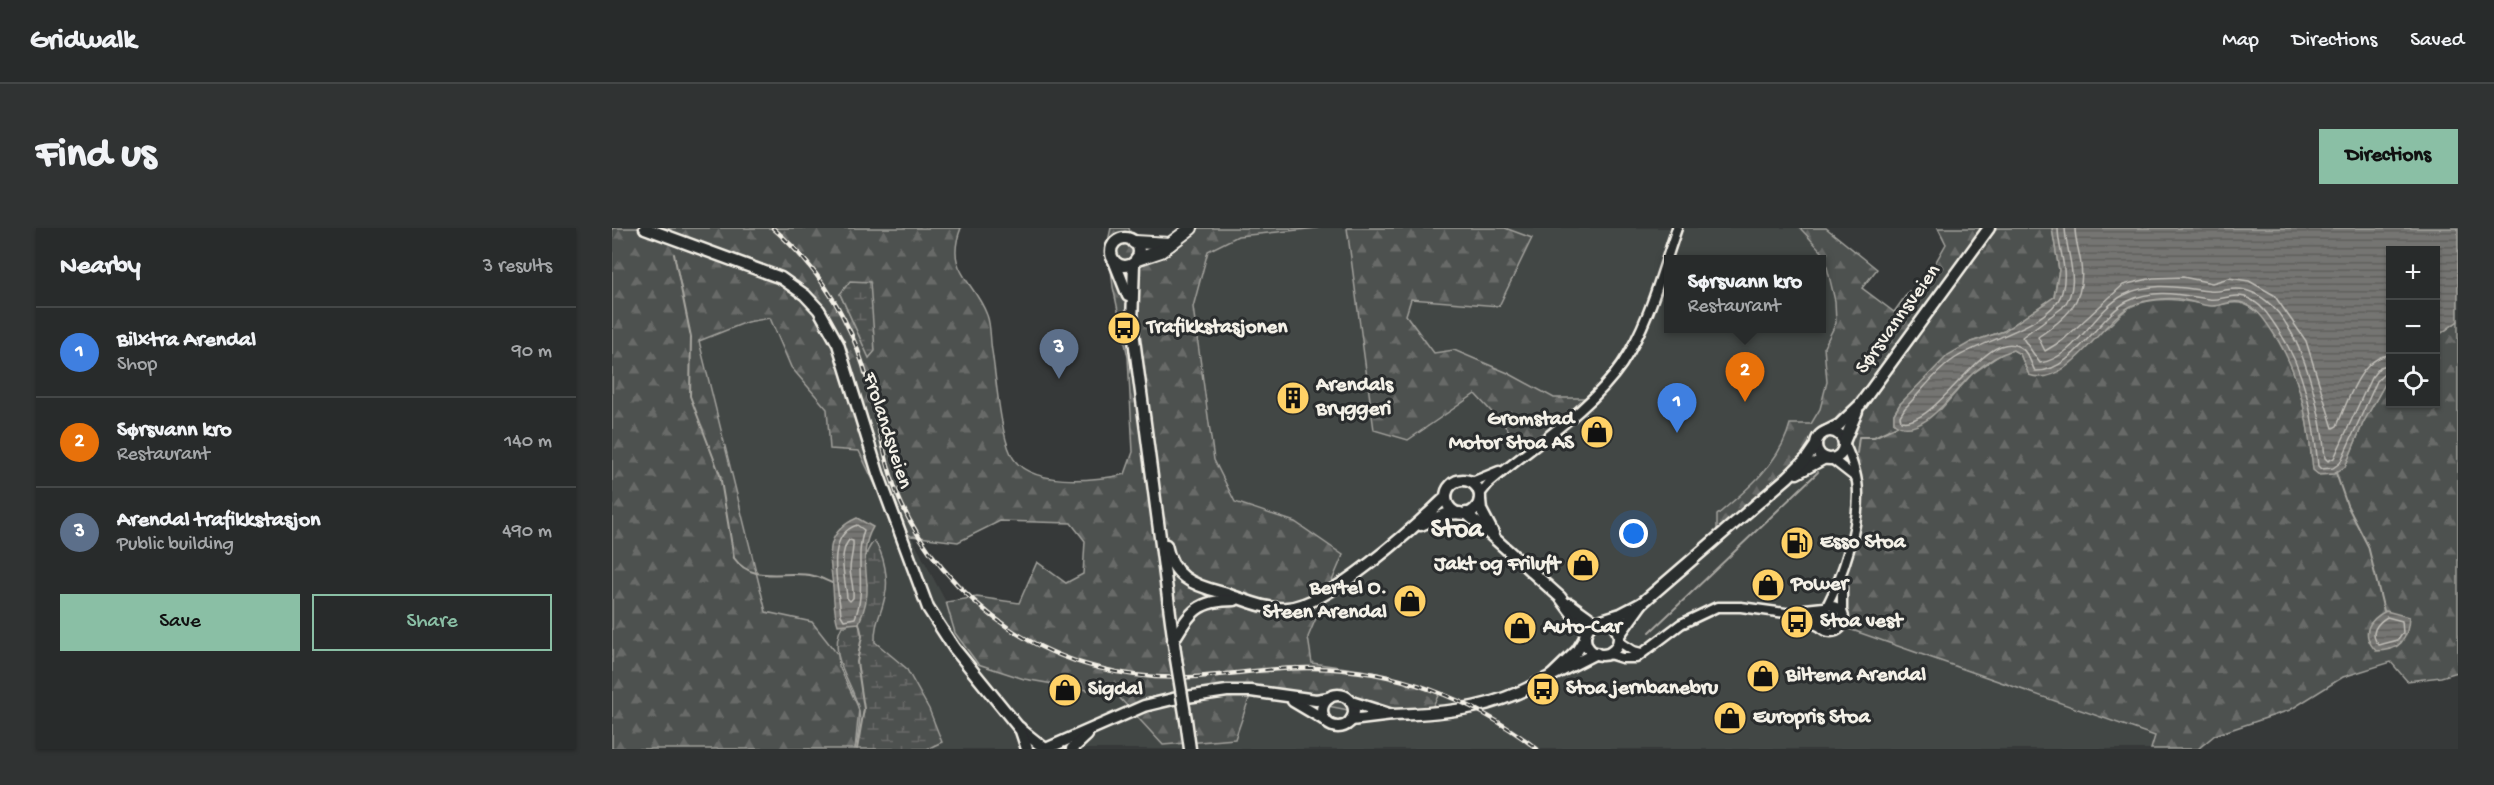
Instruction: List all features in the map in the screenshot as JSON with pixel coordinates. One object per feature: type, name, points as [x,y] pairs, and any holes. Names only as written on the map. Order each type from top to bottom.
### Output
[{"type":"highway","points":[[1136,261],[1161,251],[1191,228]]},
{"type":"highway","points":[[1131,236],[1172,244]]},
{"type":"main road","name":"Frolandsveien","points":[[645,228],[781,278],[806,295],[819,310],[838,344],[878,473],[928,608],[954,648],[1019,728],[1047,748]]},
{"type":"main road","points":[[1118,228],[1110,254],[1130,305],[1153,496],[1190,749]]},
{"type":"main road","name":"Sørsvannsveien","points":[[1827,431],[1839,425],[1860,405],[1989,228]]},
{"type":"main road","points":[[1115,242],[1131,236],[1139,250],[1130,305]]},
{"type":"main road","points":[[1115,263],[1122,267],[1136,261]]},
{"type":"main road","name":"Sørsvannsveien","points":[[1845,443],[1860,405]]},
{"type":"main road","points":[[1551,676],[1577,651],[1586,635],[1599,621],[1621,615],[1642,603],[1788,477],[1807,458],[1820,435],[1827,431],[1836,432],[1845,443],[1840,456],[1788,477]]},
{"type":"main road","points":[[1816,445],[1818,453],[1828,459]]},
{"type":"main road","points":[[1153,496],[1170,562],[1177,573],[1196,585],[1243,601],[1285,609],[1316,601],[1415,527],[1446,497],[1448,490],[1455,482],[1465,480],[1472,482],[1480,497],[1481,510],[1494,536]]},
{"type":"main road","points":[[1446,497],[1450,508],[1463,513],[1494,536],[1560,597],[1599,621],[1611,623],[1619,638]]},
{"type":"main road","points":[[1415,527],[1446,514],[1463,513],[1475,509],[1480,497]]},
{"type":"main road","points":[[1560,597],[1586,635],[1588,647],[1596,653]]},
{"type":"main road","points":[[1173,641],[1190,614],[1199,607],[1217,600],[1243,601]]},
{"type":"main road","points":[[1288,698],[1313,710],[1338,727],[1351,720],[1392,715],[1448,713],[1503,699],[1596,653],[1609,654],[1642,603]]},
{"type":"main road","points":[[1047,748],[1144,706],[1227,691],[1251,691],[1288,698],[1316,700],[1343,696],[1360,707],[1392,715]]},
{"type":"main road","points":[[1325,720],[1322,711],[1329,698]]},
{"type":"main road","points":[[1351,702],[1354,711],[1351,720]]},
{"type":"main road","name":"Frolandsveien","points":[[1019,728],[1027,749]]},
{"type":"main road","points":[[1072,749],[1094,729]]},
{"type":"street","points":[[1668,255],[1677,228]]},
{"type":"street","points":[[1480,497],[1505,469],[1565,421],[1621,365],[1636,339],[1664,266]]},
{"type":"street","points":[[1819,626],[1819,613],[1826,607],[1842,573],[1858,502],[1856,477],[1845,443]]},
{"type":"street","points":[[1828,459],[1856,477]]},
{"type":"street","points":[[1472,482],[1505,469]]},
{"type":"street","points":[[1609,654],[1631,659],[1681,624],[1717,607],[1741,607],[1793,614],[1827,632],[1837,630],[1843,624],[1842,573]]},
{"type":"street","points":[[1793,614],[1806,609],[1834,606],[1842,613]]},
{"type":"street","points":[[1619,638],[1633,651],[1641,653]]},
{"type":"shaded area","name":"Stoa","points":[[1318,228],[1347,228],[1374,430],[1408,440],[1475,394],[1554,398],[1508,373],[1434,353],[1406,315],[1411,299],[1499,306],[1532,238],[1505,228],[1800,228],[1824,255],[1664,255],[1664,333],[1826,333],[1826,263],[1835,301],[1836,323],[1824,347],[1827,382],[1820,409],[1811,424],[1790,424],[1784,445],[1749,488],[1717,515],[1797,468],[1830,453],[1849,471],[1859,504],[1999,680],[2156,737],[2151,749],[927,749],[942,741],[929,709],[906,668],[875,642],[874,626],[886,594],[874,541],[867,549],[867,540],[873,527],[829,564],[835,616],[838,625],[842,626],[837,635],[838,655],[812,622],[766,612],[699,341],[747,322],[771,318],[791,367],[827,409],[830,448],[859,451],[892,520],[911,536],[946,602],[955,633],[1071,687],[1117,695],[1163,745],[1250,693],[1439,695],[1374,672],[1312,664],[1308,637],[1343,555],[1295,522],[1235,502],[1214,460],[1193,307],[1208,251],[1238,236]]},
{"type":"green space","points":[[612,228],[961,228],[956,255],[958,265],[988,319],[1001,418],[1011,454],[1019,465],[1031,472],[1046,477],[1081,480],[1125,474],[1133,452],[1128,357],[1113,287],[1108,241],[1111,228],[1129,228],[1131,236],[1155,248],[1195,228],[1318,228],[1238,236],[1208,251],[1193,307],[1214,460],[1235,502],[1295,522],[1343,555],[1308,637],[1312,663],[1374,672],[1439,694],[1428,715],[1389,718],[1251,693],[1235,739],[1163,745],[1117,695],[1024,679],[978,664],[955,633],[946,602],[977,597],[1019,603],[1037,562],[1066,583],[1083,574],[1085,541],[1071,523],[1000,521],[958,542],[911,536],[892,520],[859,451],[830,449],[827,409],[791,367],[770,318],[747,322],[699,341],[766,612],[812,622],[838,655],[839,666],[859,709],[855,749],[612,749]],"holes":[[[870,283],[869,357],[840,294]]]},
{"type":"green space","points":[[1347,228],[1505,228],[1532,238],[1499,306],[1411,299],[1406,315],[1434,353],[1454,350],[1508,373],[1554,398],[1586,398],[1528,451],[1475,394],[1408,440],[1374,430]]},
{"type":"green space","points":[[1800,228],[1826,228],[1877,269],[1862,288],[1894,312],[1909,291],[1917,295],[1946,244],[1938,228],[2052,228],[2059,270],[2054,297],[2004,331],[1971,342],[1900,404],[1894,414],[1894,423],[1941,409],[1972,374],[2003,353],[2013,350],[2020,354],[2029,375],[2107,327],[2128,308],[2141,303],[2150,300],[2170,300],[2213,306],[2239,303],[2259,313],[2272,328],[2284,348],[2293,370],[2306,417],[2311,456],[2345,467],[2363,423],[2386,382],[2386,408],[2440,408],[2440,334],[2458,321],[2458,672],[2441,677],[2407,681],[2391,662],[2343,677],[2290,710],[2215,735],[2198,749],[2151,749],[2155,736],[1829,622],[1847,566],[1859,504],[1849,471],[1830,453],[1797,468],[1717,536],[1717,515],[1761,475],[1779,451],[1790,424],[1811,424],[1820,409],[1827,382],[1824,347],[1836,323],[1835,301],[1824,255]]},
{"type":"green space","points":[[850,281],[870,282],[875,351],[869,358],[840,294]]},
{"type":"green space","points":[[874,541],[883,559],[886,575],[886,590],[875,642],[906,668],[929,709],[942,742],[927,749],[855,749],[859,711],[839,659],[838,637],[842,626],[847,626],[867,585],[864,562],[867,551]]},
{"type":"water","points":[[2052,228],[2458,228],[2458,321],[2440,334],[2440,246],[2386,246],[2386,382],[2363,423],[2345,467],[2334,474],[2319,475],[2313,470],[2302,398],[2290,364],[2263,318],[2253,308],[2239,302],[2212,306],[2179,299],[2165,299],[2150,300],[2131,306],[2057,373],[2043,377],[2029,375],[2020,354],[2013,350],[2002,354],[1972,374],[1937,412],[1926,420],[1915,426],[1904,427],[1894,423],[1894,414],[1900,404],[1948,355],[1971,342],[2004,331],[2054,297],[2059,270]]},
{"type":"water","points":[[857,518],[873,527],[866,549],[866,600],[859,623],[838,625],[830,556],[831,546],[838,531]]},
{"type":"water","points":[[2386,611],[2409,617],[2407,632],[2397,646],[2376,651],[2368,639],[2368,628]]},
{"type":"waterway","points":[[674,254],[691,337],[690,396],[720,475],[734,558],[742,566],[760,574],[803,574],[832,583]]},
{"type":"waterway","points":[[1857,453],[1859,437],[1874,437],[1897,426]]},
{"type":"waterway","points":[[1650,632],[1818,472]]},
{"type":"waterway","points":[[2336,473],[2347,505],[2368,546],[2384,611]]},
{"type":"waterway","points":[[857,749],[864,709],[857,662],[862,636],[859,623]]},
{"type":"railway","points":[[773,228],[815,274],[848,326],[863,365],[891,476],[905,512],[916,531],[942,568],[958,585],[974,601],[1010,629],[1074,661],[1097,668],[1145,676],[1193,677],[1312,668],[1373,674],[1403,681],[1459,701],[1486,715],[1537,749]]},
{"type":"place","name":"Trafikkstasjonen","points":[[1124,328]]},
{"type":"place","name":"Arendal trafikkstasjon","points":[[1059,379]]},
{"type":"place","name":"Arendals Bryggeri","points":[[1293,398]]},
{"type":"place","name":"Sørsvann kro","points":[[1745,402]]},
{"type":"place","name":"Gromstad Motor Stoa AS","points":[[1597,432]]},
{"type":"place","name":"Bilxtra Arendal","points":[[1677,433]]},
{"type":"place","name":"Esso Stoa","points":[[1797,543]]},
{"type":"place","name":"Jakt og Friluft","points":[[1583,565]]},
{"type":"place","name":"Power","points":[[1768,585]]},
{"type":"place","name":"Bertel O. Steen Arendal","points":[[1410,601]]},
{"type":"place","name":"Stoa vest","points":[[1797,622]]},
{"type":"place","name":"Auto-Car","points":[[1520,628]]},
{"type":"place","name":"Biltema Arendal","points":[[1763,676]]},
{"type":"place","name":"Stoa jernbanebru","points":[[1543,689]]},
{"type":"place","name":"Sigdal","points":[[1065,690]]},
{"type":"place","name":"Europris Stoa","points":[[1730,718]]},
{"type":"district","name":"Stoa","points":[[1457,531]]}]
